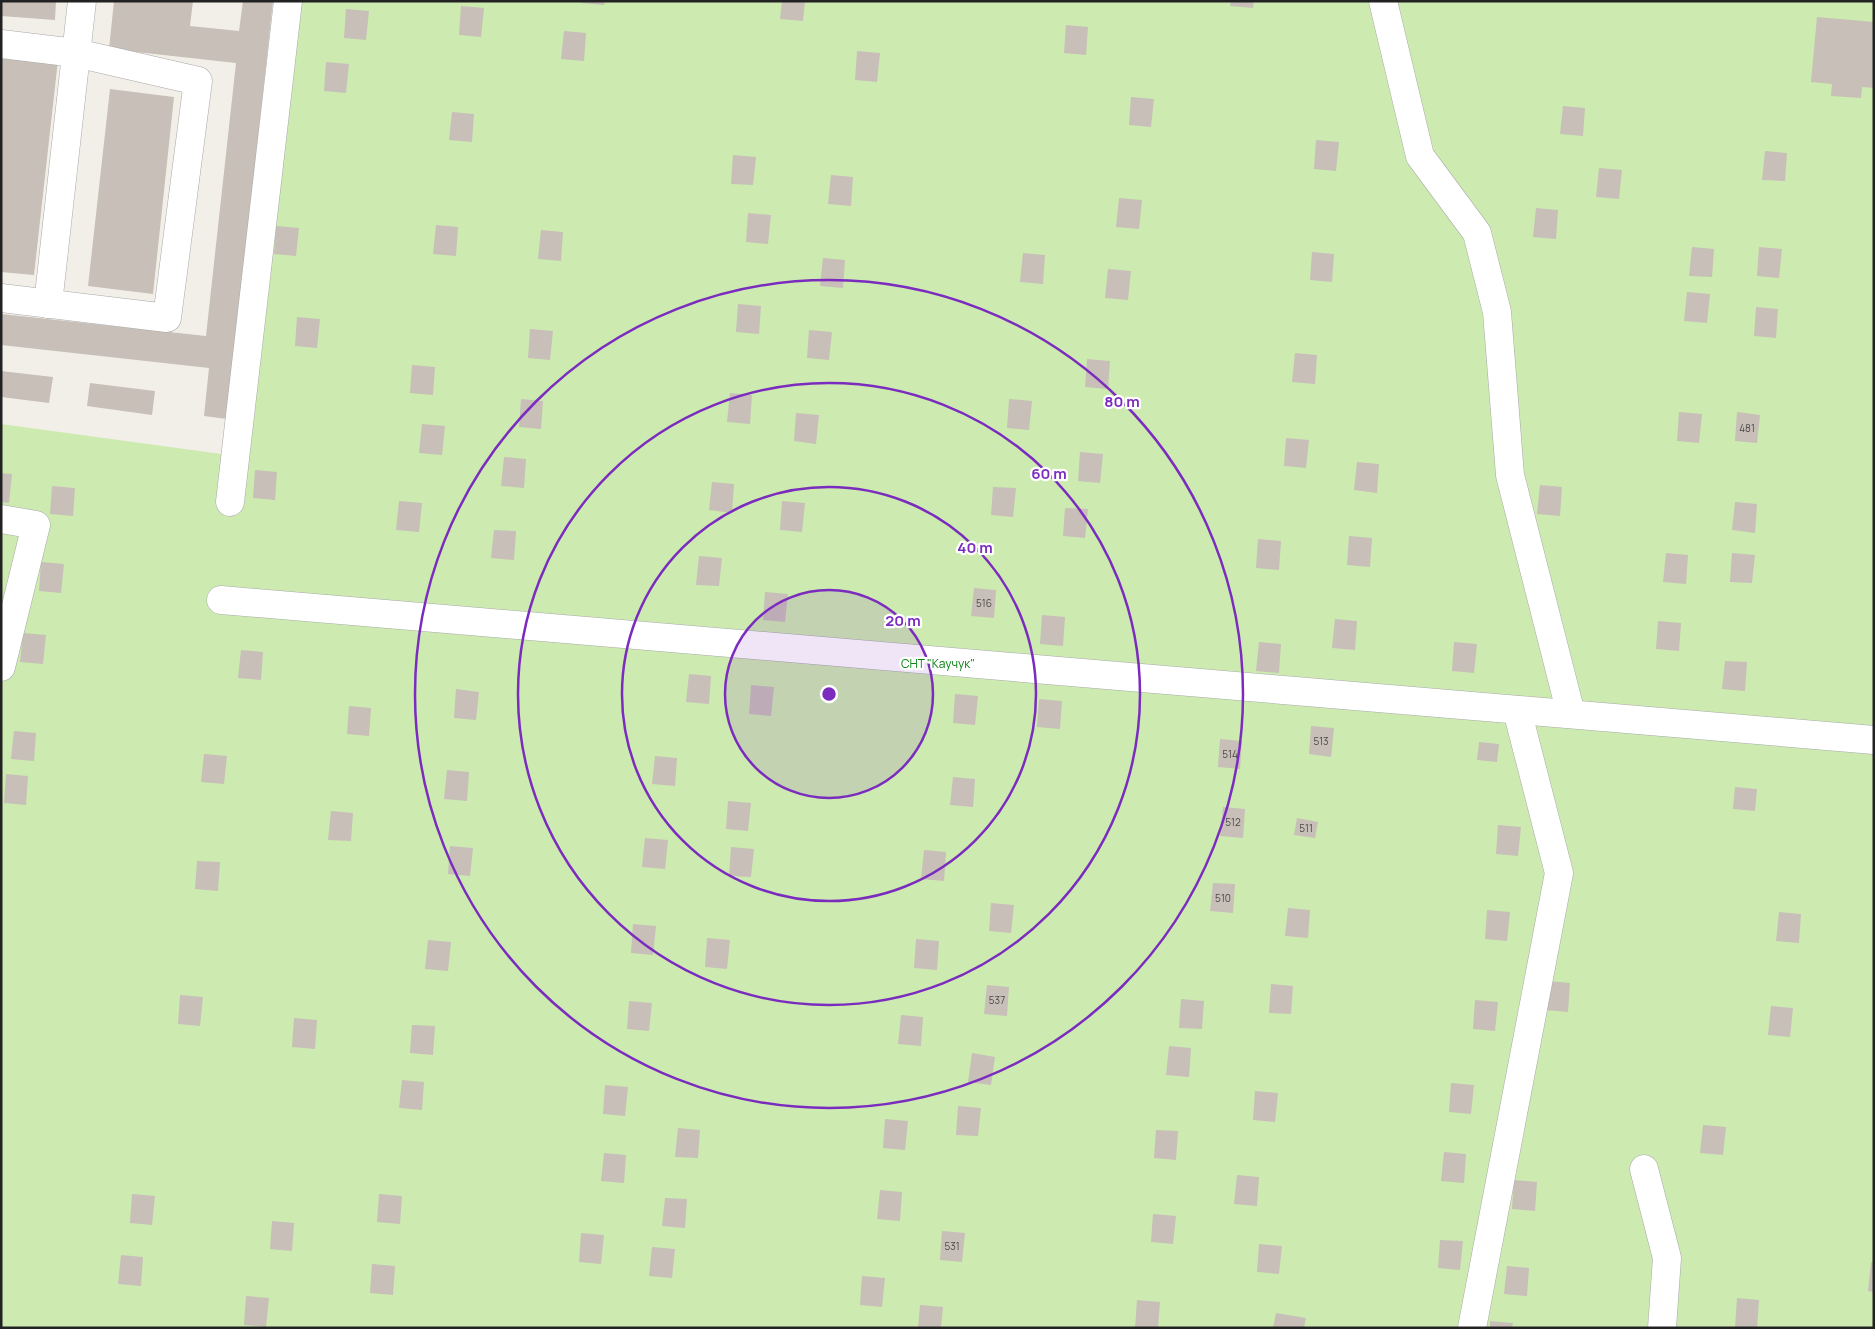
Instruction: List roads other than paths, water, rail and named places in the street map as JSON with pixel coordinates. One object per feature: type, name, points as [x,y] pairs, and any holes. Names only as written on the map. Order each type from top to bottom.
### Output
[{"type":"street","points":[[48,304],[82,1]]},
{"type":"street","points":[[230,502],[288,1]]},
{"type":"street","points":[[1383,1],[1420,156],[1477,233],[1497,312],[1510,475],[1571,714]]},
{"type":"street","points":[[1,44],[76,53],[198,80],[167,318],[1,298]]},
{"type":"street","points":[[1,519],[36,525],[1,667]]},
{"type":"street","points":[[220,600],[1874,740]]},
{"type":"street","points":[[1472,1328],[1559,873],[1517,710]]},
{"type":"street","points":[[1644,1168],[1667,1258],[1662,1328]]},
{"type":"park label","name":"СНТ \"Каучук\"","points":[[938,664]]}]
